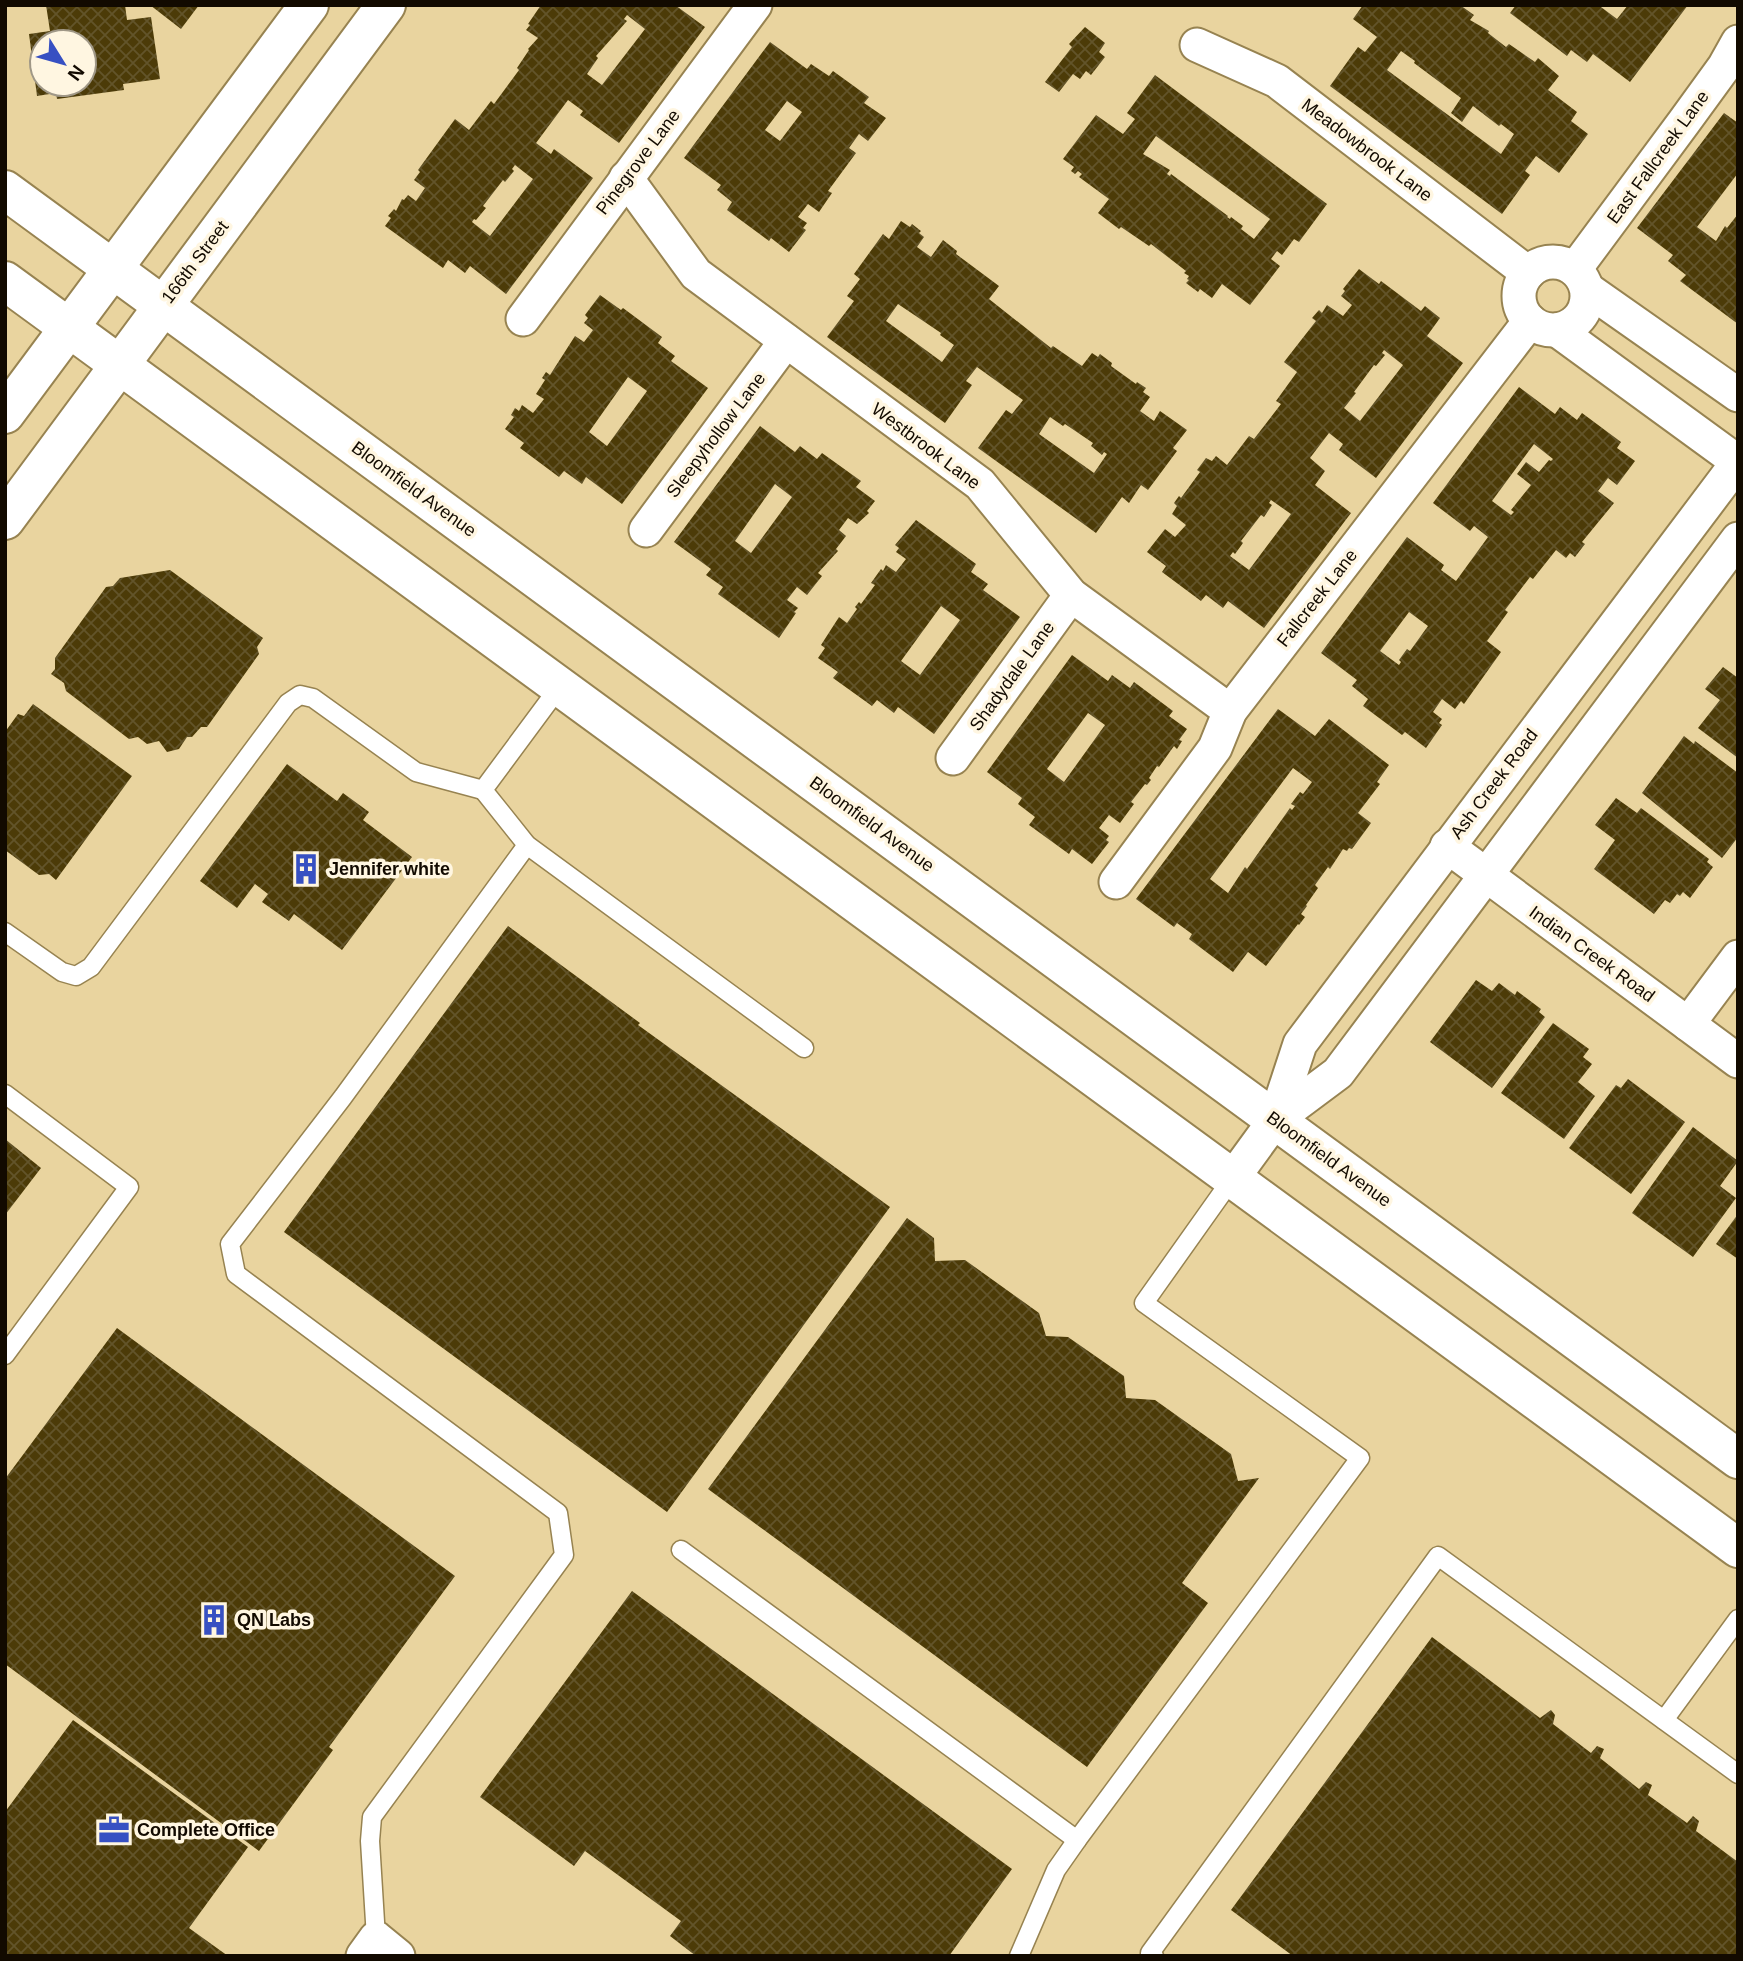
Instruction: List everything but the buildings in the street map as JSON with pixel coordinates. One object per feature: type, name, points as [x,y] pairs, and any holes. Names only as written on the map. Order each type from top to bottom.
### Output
[{"type":"main road","points":[[5,414],[309,5]]},
{"type":"main road","name":"166th Street","points":[[5,520],[386,5]]},
{"type":"main road","name":"Bloomfield Avenue","points":[[5,190],[1738,1459]]},
{"type":"main road","points":[[5,281],[1738,1548]]},
{"type":"street","name":"Pinegrove Lane","points":[[523,318],[755,5]]},
{"type":"street","name":"East Fallcreek Lane","points":[[1581,279],[1684,122],[1724,67],[1738,42]]},
{"type":"street","name":"Meadowbrook Lane","points":[[1197,45],[1277,81],[1528,273]]},
{"type":"street","name":"Westbrook Lane","points":[[626,178],[696,274],[980,484],[1071,595],[1230,711]]},
{"type":"street","points":[[1738,395],[1581,279],[1565,263],[1542,263],[1528,273],[1519,288],[1521,310],[1738,462]]},
{"type":"street","points":[[1544,326],[1567,327],[1583,312],[1587,301],[1581,279]]},
{"type":"street","name":"Fallcreek Lane","points":[[1116,882],[1215,748],[1230,711],[1544,326]]},
{"type":"street","name":"Sleepyhollow Lane","points":[[646,530],[786,341]]},
{"type":"street","name":"Ash Creek Road","points":[[1232,1178],[1275,1119],[1300,1044],[1738,462]]},
{"type":"street","name":"Ash Creek Road","points":[[1275,1119],[1338,1073],[1738,539]]},
{"type":"street","name":"Shadydale Lane","points":[[953,758],[1071,595]]},
{"type":"street","name":"Indian Creek Road","points":[[1447,846],[1738,1061]]},
{"type":"street","points":[[1688,1024],[1738,957]]},
{"type":"lane","points":[[483,790],[560,686]]},
{"type":"lane","points":[[5,932],[62,972],[76,976],[91,967],[288,703],[300,695],[313,698],[416,772],[483,790],[527,845],[804,1048]]},
{"type":"lane","points":[[379,1950],[370,1841],[372,1817],[564,1555],[558,1513],[236,1274],[230,1244],[343,1097],[527,845]]},
{"type":"lane","points":[[5,1094],[130,1187],[5,1355]]},
{"type":"lane","points":[[1019,1956],[1056,1870],[1360,1458],[1144,1303],[1232,1178]]},
{"type":"lane","points":[[681,1550],[1077,1840]]},
{"type":"lane","points":[[1154,1956],[1150,1953],[1438,1556],[1738,1774]]},
{"type":"lane","points":[[1664,1720],[1738,1619]]},
{"type":"place","name":"Jennifer white","points":[[306,869]]},
{"type":"place","name":"QN Labs","points":[[214,1620]]},
{"type":"place","name":"Complete Office","points":[[114,1830]]}]
